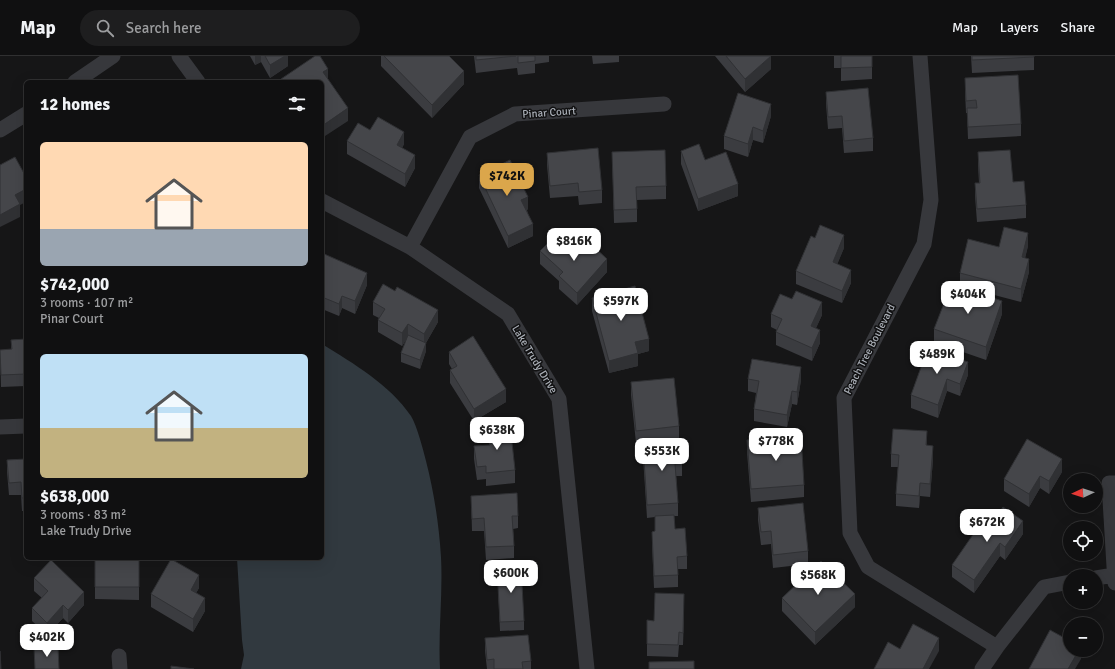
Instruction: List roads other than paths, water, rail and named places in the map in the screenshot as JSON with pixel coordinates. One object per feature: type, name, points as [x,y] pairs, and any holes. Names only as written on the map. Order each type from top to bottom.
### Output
[{"type":"street","points":[[78,80],[113,56]]},
{"type":"street","points":[[179,56],[197,80]]},
{"type":"street","name":"Peach Tree Boulevard","points":[[920,56],[931,200],[924,244],[844,398],[850,533],[868,567],[997,647]]},
{"type":"street","name":"Pinar Court","points":[[410,247],[470,137],[515,114],[664,104]]},
{"type":"street","points":[[0,130],[24,115]]},
{"type":"street","name":"Lake Trudy Drive","points":[[324,202],[410,247],[508,314],[559,399],[587,669]]},
{"type":"street","points":[[0,427],[24,426]]},
{"type":"street","points":[[1103,578],[1115,579],[1112,483]]},
{"type":"street","points":[[982,669],[997,647],[1044,587],[1063,583]]}]
